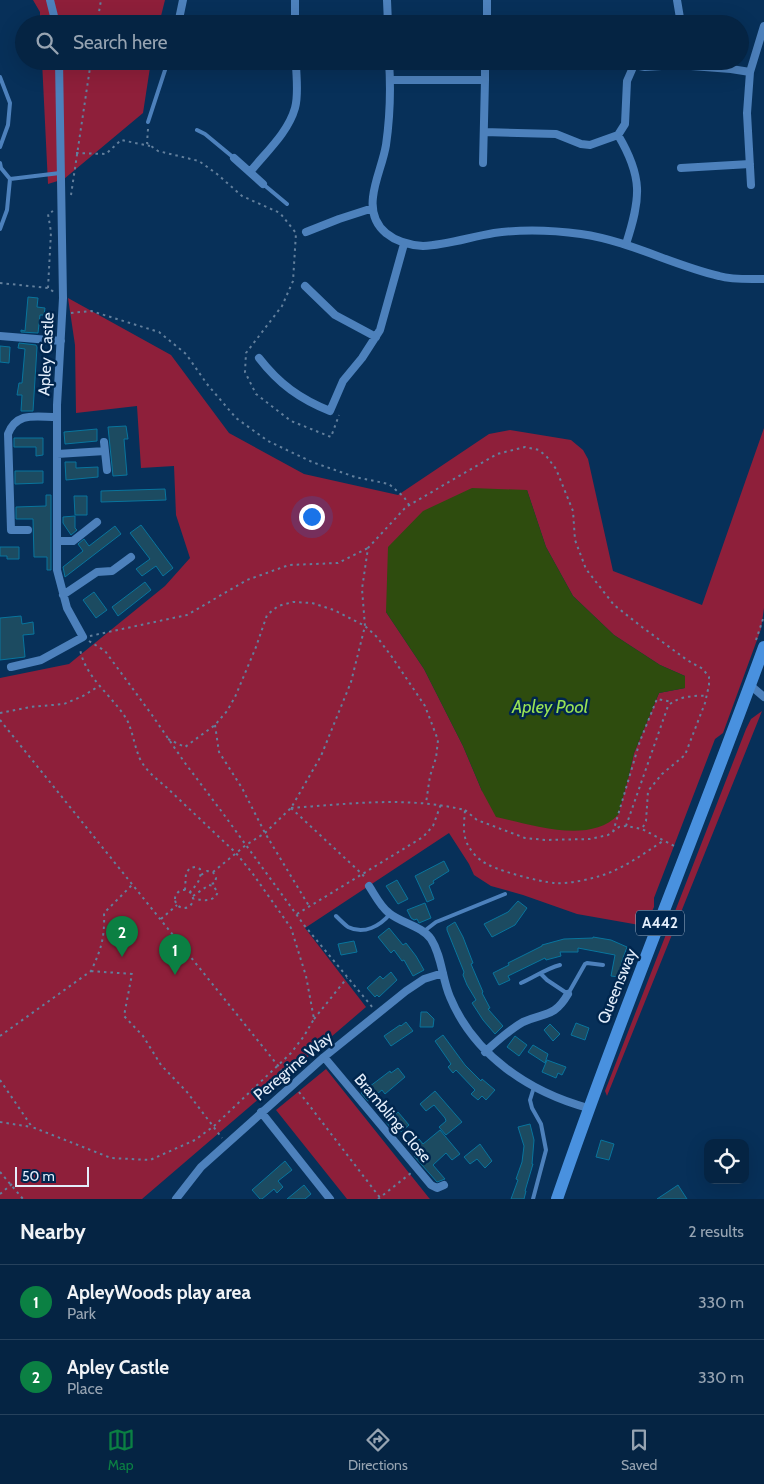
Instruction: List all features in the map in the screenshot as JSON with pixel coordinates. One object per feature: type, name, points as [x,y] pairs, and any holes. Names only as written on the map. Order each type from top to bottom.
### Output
[{"type":"main road","name":"Queensway","points":[[557,1199],[627,1002],[688,852],[764,647]]},
{"type":"street","points":[[50,0],[54,15]]},
{"type":"street","points":[[180,15],[183,0]]},
{"type":"street","points":[[295,0],[296,15]]},
{"type":"street","points":[[388,0],[388,15]]},
{"type":"street","points":[[487,0],[487,15]]},
{"type":"street","points":[[677,0],[680,15]]},
{"type":"street","points":[[750,185],[747,113],[750,72],[764,26]]},
{"type":"street","name":"Apley Castle","points":[[59,70],[60,209],[63,256],[57,417],[57,570],[67,608],[80,638]]},
{"type":"street","points":[[250,172],[284,130],[293,113],[297,100],[296,70]]},
{"type":"street","points":[[389,70],[388,133],[383,162],[374,191],[373,208],[376,219],[389,236],[404,244],[430,246],[492,234],[534,230],[582,234],[626,244],[687,267],[719,276],[735,279],[764,279]]},
{"type":"street","points":[[483,163],[485,70]]},
{"type":"street","points":[[484,132],[556,134],[581,144],[590,145],[618,135],[626,120],[627,81],[630,70]]},
{"type":"street","points":[[737,70],[750,72]]},
{"type":"street","points":[[390,80],[484,80]]},
{"type":"street","points":[[618,135],[630,156],[637,185],[636,210],[626,244]]},
{"type":"street","points":[[234,158],[263,184]]},
{"type":"street","points":[[681,168],[750,164]]},
{"type":"street","points":[[306,232],[373,208]]},
{"type":"street","points":[[259,358],[277,379],[293,392],[310,403],[330,411],[343,381],[376,337],[382,323],[404,244]]},
{"type":"street","points":[[304,286],[335,315],[376,337]]},
{"type":"street","points":[[0,336],[61,341]]},
{"type":"street","points":[[28,530],[11,530],[8,434],[11,424],[25,417],[57,417]]},
{"type":"street","points":[[104,442],[107,470]]},
{"type":"street","points":[[57,454],[105,451]]},
{"type":"street","points":[[57,541],[73,541],[97,522]]},
{"type":"street","points":[[63,595],[98,572],[112,572],[131,557]]},
{"type":"street","points":[[11,667],[41,660],[80,638]]},
{"type":"street","points":[[750,685],[764,697]]},
{"type":"street","points":[[369,886],[390,914],[423,932],[430,938],[437,950],[448,994],[456,1012],[470,1034],[486,1052],[514,1075],[534,1087],[588,1108]]},
{"type":"street","name":"Peregrine Way","points":[[176,1199],[200,1167],[293,1083],[406,991],[424,979],[443,974]]},
{"type":"street","points":[[486,1052],[510,1030],[524,1022],[554,1012],[561,1006],[568,994]]},
{"type":"street","name":"Brambling Close","points":[[324,1057],[433,1187],[444,1185]]},
{"type":"street","points":[[261,1112],[330,1199]]},
{"type":"lane","points":[[148,122],[165,70]]},
{"type":"lane","points":[[0,77],[10,103],[8,125],[2,137],[0,147]]},
{"type":"lane","points":[[197,130],[205,134],[234,158]]},
{"type":"lane","points":[[0,162],[1,168],[10,179],[7,210],[0,229]]},
{"type":"lane","points":[[10,179],[60,173]]},
{"type":"lane","points":[[263,184],[286,204]]},
{"type":"lane","points":[[1,201],[7,200]]},
{"type":"lane","points":[[423,932],[436,922],[506,894]]},
{"type":"lane","points":[[336,916],[349,927],[361,930],[382,924],[390,914]]},
{"type":"lane","points":[[541,974],[568,994],[585,964],[603,966]]},
{"type":"lane","points":[[521,983],[541,974],[545,969],[560,965]]},
{"type":"lane","points":[[533,1199],[546,1150],[541,1124],[532,1108],[530,1100],[534,1087]]},
{"type":"path","points":[[98,15],[101,0]]},
{"type":"path","points":[[148,122],[147,143],[158,150],[199,161],[242,196],[280,213],[296,233],[293,281],[282,306],[246,353],[245,372],[256,394],[291,421],[331,437],[339,414]]},
{"type":"path","points":[[76,153],[106,154],[121,140],[153,147]]},
{"type":"path","points":[[0,283],[48,288]]},
{"type":"path","points":[[62,315],[91,311],[159,332],[186,354],[207,384],[236,418],[268,441],[312,462],[355,476],[389,484],[404,497],[409,505]]},
{"type":"path","points":[[80,638],[187,615],[247,580],[289,565],[338,563],[368,548],[409,505],[497,454],[525,447],[538,450],[547,457],[556,469],[573,511],[576,540],[586,569],[614,605],[657,638],[704,669],[709,678],[710,685],[705,703],[685,754],[662,774],[648,791],[646,821],[642,829]]},
{"type":"path","points":[[201,875],[207,871],[213,872],[246,845],[265,833],[291,808],[321,756],[351,682],[365,626],[362,589],[368,548]]},
{"type":"path","points":[[168,739],[185,747],[215,725],[227,711],[235,697],[256,647],[266,615],[278,606],[293,602],[312,603],[334,610],[365,626],[377,638],[425,706],[438,740],[426,803]]},
{"type":"path","points":[[80,638],[82,659],[99,686],[127,720],[139,756],[153,776],[166,786],[236,853],[253,874],[290,928],[306,976],[314,1019]]},
{"type":"path","points":[[80,638],[105,652],[317,942],[378,1013]]},
{"type":"path","points":[[0,713],[64,704],[83,696],[99,686]]},
{"type":"path","points":[[626,826],[668,706],[679,699],[706,696]]},
{"type":"path","points":[[613,832],[640,741],[657,699],[672,702]]},
{"type":"path","points":[[0,720],[293,1083],[380,1199],[417,1169]]},
{"type":"path","points":[[215,725],[219,752],[242,788],[265,833],[309,906]]},
{"type":"path","points":[[291,808],[403,801],[441,804],[465,810],[477,820],[525,838],[545,840],[590,839],[626,826],[642,829],[662,841],[688,852]]},
{"type":"path","points":[[297,914],[423,837],[433,826],[441,804]]},
{"type":"path","points":[[291,808],[362,874],[369,886]]},
{"type":"path","points":[[465,810],[463,826],[465,839],[469,847],[483,862],[537,880],[556,883],[573,882],[601,876],[632,862],[662,841]]},
{"type":"path","points":[[185,890],[186,873],[190,868],[200,869],[199,881],[190,892]]},
{"type":"path","points":[[176,905],[187,908],[192,905],[194,898],[209,885],[215,883],[216,878],[213,872]]},
{"type":"path","points":[[0,1036],[91,972],[99,956],[105,934],[104,913],[132,885]]},
{"type":"path","points":[[161,919],[176,905],[176,896],[180,891],[190,892],[194,898],[210,900],[216,896],[218,892],[213,886],[209,885]]},
{"type":"path","points":[[91,972],[132,974],[124,1016],[143,1036],[160,1065],[187,1092],[225,1143]]},
{"type":"path","points":[[0,1122],[32,1128],[111,1158],[150,1160],[195,1140],[214,1126],[291,1053],[314,1019],[347,978]]},
{"type":"path","points":[[0,1080],[32,1128]]},
{"type":"path","points":[[0,1172],[23,1199]]},
{"type":"path","points":[[0,1194],[12,1184]]},
{"type":"shaded area","points":[[33,0],[165,0],[161,15],[40,15]]},
{"type":"shaded area","points":[[42,70],[150,70],[143,113],[64,179],[48,184]]},
{"type":"shaded area","points":[[68,298],[171,355],[229,433],[304,474],[398,495],[489,434],[510,430],[571,440],[583,450],[588,459],[613,571],[702,605],[764,428],[764,608],[761,629],[723,733],[715,739],[654,898],[654,907],[645,926],[577,914],[491,886],[474,875],[449,833],[305,928],[366,1007],[142,1199],[0,1199],[0,678],[69,664],[165,586],[190,558],[176,515],[174,466],[141,468],[137,406],[76,413],[75,345]],"holes":[[[527,490],[546,547],[573,596],[614,635],[660,665],[685,676],[685,688],[659,693],[634,753],[618,815],[482,791],[463,746],[424,669],[386,612]]]},
{"type":"shaded area","points":[[762,711],[607,1096],[605,1091],[746,729],[751,719]]},
{"type":"shaded area","points":[[326,1069],[430,1199],[347,1199],[276,1110]]},
{"type":"water","name":"Apley Pool","points":[[472,488],[527,490],[546,547],[573,596],[614,635],[660,665],[685,676],[685,688],[659,693],[634,753],[618,815],[606,824],[592,829],[576,831],[559,830],[496,817],[424,669],[386,612],[388,547],[423,511]]},
{"type":"building","points":[[28,297],[38,298],[37,307],[45,308],[44,315],[40,315],[38,333],[21,332],[21,330],[25,331]]},
{"type":"building","points":[[19,343],[36,345],[37,347],[33,411],[21,411],[22,395],[17,395],[19,383],[22,383],[25,349],[18,348]]},
{"type":"building","points":[[0,346],[10,347],[9,363],[0,362]]},
{"type":"building","points":[[126,426],[128,439],[124,439],[127,475],[113,476],[108,427]]},
{"type":"building","points":[[97,429],[97,441],[65,444],[64,432]]},
{"type":"building","points":[[14,438],[43,438],[43,455],[36,456],[36,447],[14,447]]},
{"type":"building","points":[[65,462],[76,462],[76,468],[98,467],[98,477],[66,480]]},
{"type":"building","points":[[15,471],[43,471],[43,483],[15,484]]},
{"type":"building","points":[[165,489],[166,500],[101,502],[101,491]]},
{"type":"building","points":[[46,495],[51,495],[51,570],[47,570],[47,557],[34,557],[33,519],[16,519],[16,507],[46,506]]},
{"type":"building","points":[[74,496],[87,496],[87,515],[75,515]]},
{"type":"building","points":[[75,516],[75,528],[77,530],[71,535],[63,523],[63,517]]},
{"type":"building","points":[[141,525],[173,568],[163,576],[156,566],[142,576],[136,569],[150,559],[130,533]]},
{"type":"building","points":[[115,526],[121,534],[65,577],[63,567],[83,551],[78,544],[84,539],[89,546]]},
{"type":"building","points":[[0,547],[19,547],[19,559],[7,559],[7,556],[0,556]]},
{"type":"building","points":[[145,582],[151,590],[118,616],[112,607]]},
{"type":"building","points":[[94,592],[107,610],[96,618],[83,600]]},
{"type":"building","points":[[21,616],[22,624],[33,622],[34,634],[23,635],[25,657],[0,660],[0,618]]},
{"type":"building","points":[[444,861],[449,871],[433,881],[434,883],[429,886],[434,899],[427,902],[415,876]]},
{"type":"building","points":[[397,880],[408,899],[398,904],[386,886]]},
{"type":"building","points":[[518,901],[527,908],[515,925],[492,937],[484,924],[508,912]]},
{"type":"building","points":[[425,903],[431,918],[419,923],[417,919],[411,918],[407,910]]},
{"type":"building","points":[[455,922],[473,963],[471,964],[490,1008],[488,1009],[503,1026],[495,1034],[472,1003],[476,1000],[467,985],[463,975],[464,972],[447,930],[447,927]]},
{"type":"building","points":[[389,928],[403,945],[406,943],[424,970],[413,976],[404,960],[402,961],[394,950],[391,953],[378,937]]},
{"type":"building","points":[[593,937],[611,940],[627,947],[619,977],[611,976],[615,955],[578,948],[578,952],[560,952],[561,956],[546,960],[545,958],[508,976],[510,980],[499,985],[493,973],[542,945],[564,939]]},
{"type":"building","points":[[354,941],[357,952],[341,955],[338,944]]},
{"type":"building","points":[[391,972],[397,980],[379,997],[377,995],[375,997],[367,988],[380,976],[383,979]]},
{"type":"building","points":[[421,1012],[427,1012],[434,1019],[433,1027],[420,1027]]},
{"type":"building","points":[[406,1022],[413,1031],[391,1046],[384,1036]]},
{"type":"building","points":[[576,1023],[589,1028],[585,1040],[571,1035]]},
{"type":"building","points":[[550,1024],[560,1034],[553,1041],[544,1030]]},
{"type":"building","points":[[443,1035],[465,1065],[481,1081],[482,1079],[495,1090],[486,1100],[482,1096],[478,1100],[471,1094],[475,1090],[456,1070],[453,1073],[448,1067],[451,1064],[435,1041]]},
{"type":"building","points":[[515,1036],[527,1045],[519,1056],[507,1047]]},
{"type":"building","points":[[533,1045],[548,1054],[545,1063],[528,1052]]},
{"type":"building","points":[[547,1060],[566,1067],[562,1075],[558,1073],[556,1078],[542,1072]]},
{"type":"building","points":[[398,1068],[405,1077],[385,1094],[382,1090],[368,1101],[361,1093],[390,1071],[391,1073]]},
{"type":"building","points":[[435,1091],[462,1122],[446,1135],[439,1127],[446,1121],[445,1118],[434,1105],[426,1111],[420,1104]]},
{"type":"building","points":[[398,1112],[409,1125],[401,1132],[395,1125],[391,1128],[386,1122]]},
{"type":"building","points":[[530,1124],[534,1140],[533,1164],[524,1199],[511,1199],[518,1180],[516,1179],[522,1162],[524,1146],[518,1127]]},
{"type":"building","points":[[440,1130],[460,1154],[452,1160],[446,1153],[433,1165],[445,1179],[437,1182],[414,1156],[417,1153],[410,1146],[419,1139],[423,1144]]},
{"type":"building","points":[[601,1140],[614,1144],[609,1160],[596,1157]]},
{"type":"building","points":[[480,1144],[492,1161],[485,1168],[477,1159],[470,1164],[464,1157]]},
{"type":"building","points":[[285,1161],[292,1170],[278,1181],[283,1187],[277,1193],[274,1189],[260,1199],[252,1190]]},
{"type":"building","points":[[304,1185],[311,1194],[305,1199],[287,1199]]},
{"type":"building","points":[[678,1185],[687,1199],[657,1199]]},
{"type":"place","name":"Apley Castle","points":[[122,957]]},
{"type":"place","name":"ApleyWoods play area","points":[[175,975]]}]
